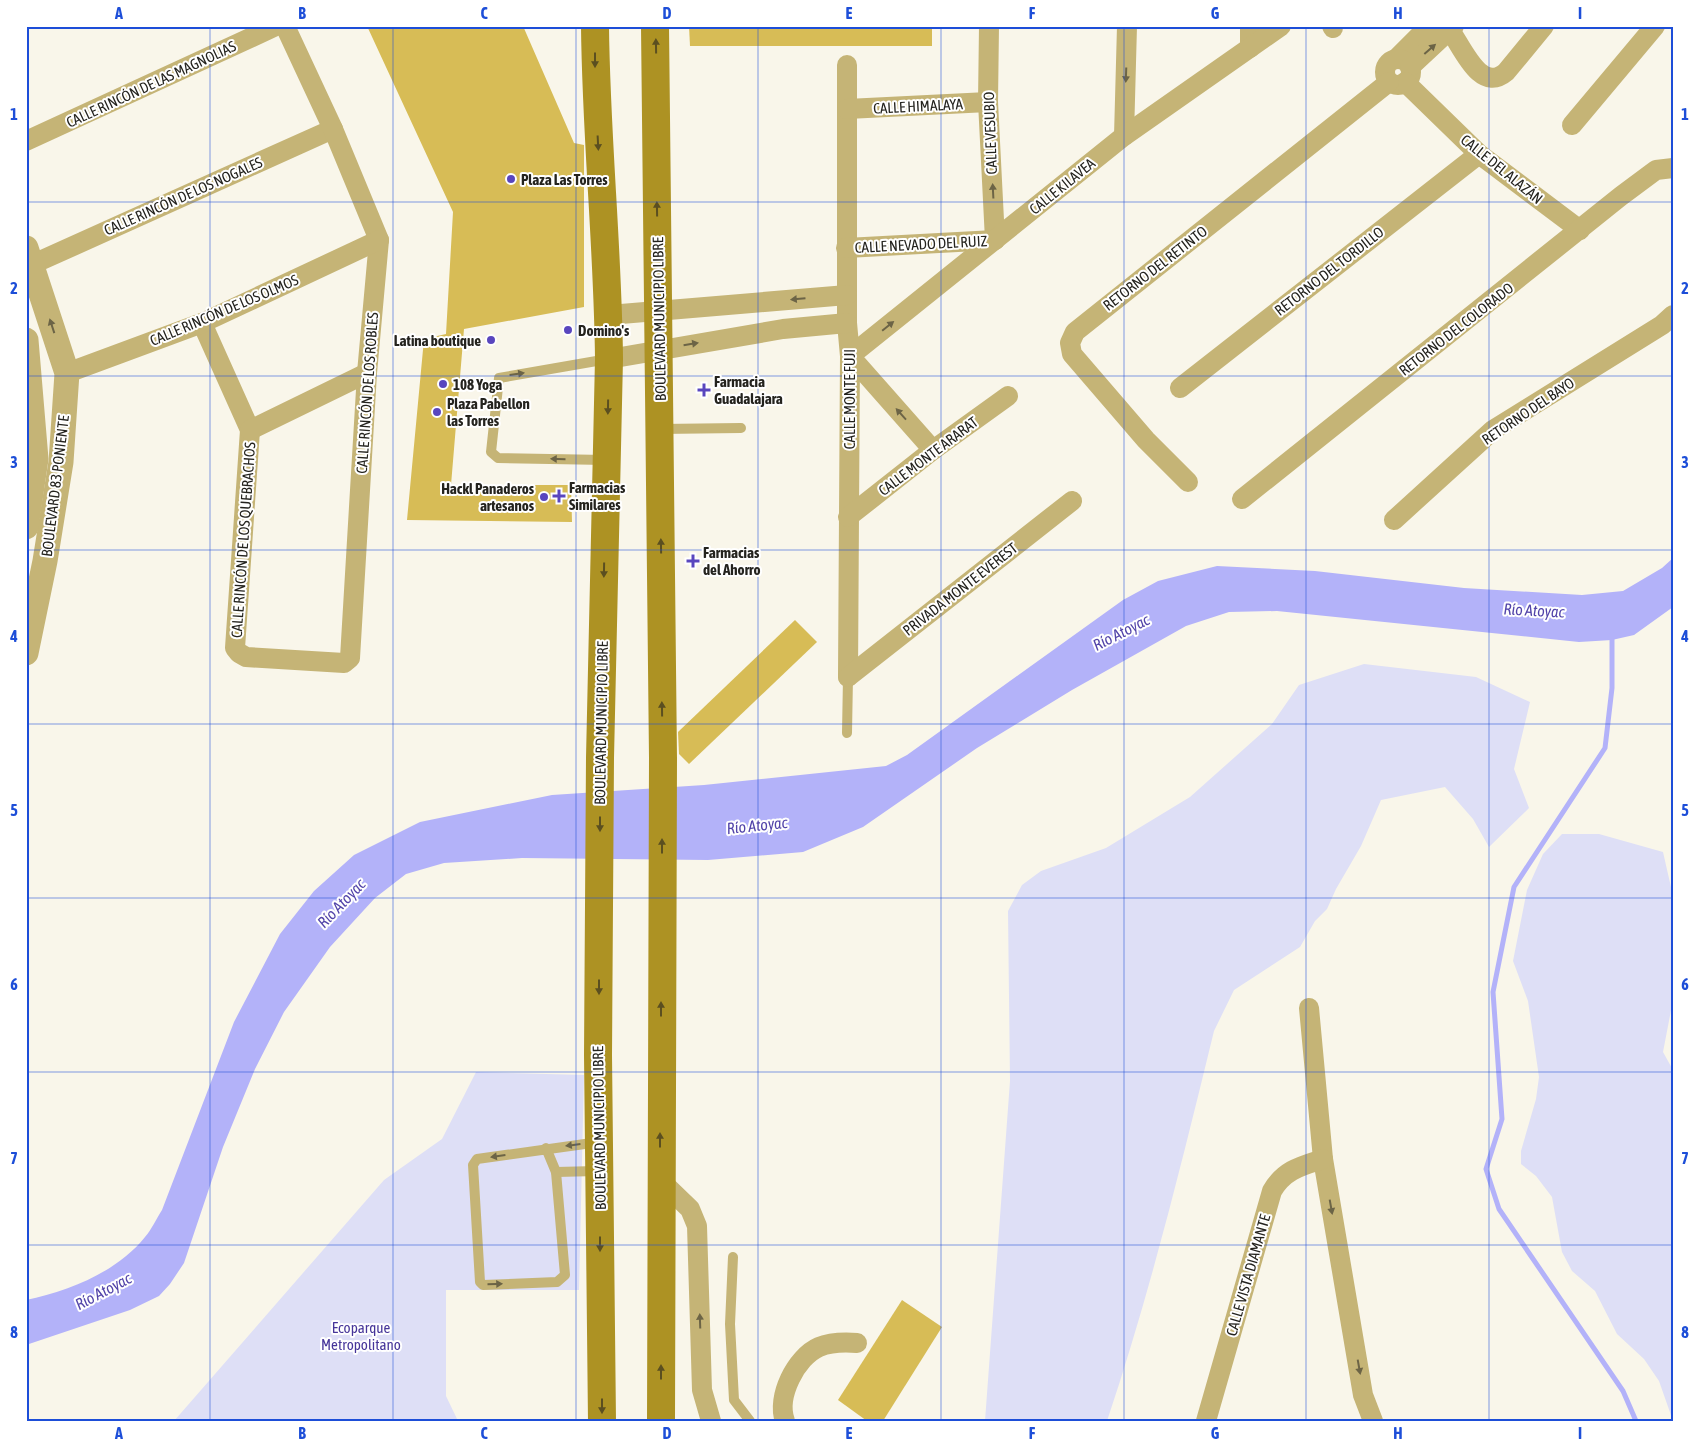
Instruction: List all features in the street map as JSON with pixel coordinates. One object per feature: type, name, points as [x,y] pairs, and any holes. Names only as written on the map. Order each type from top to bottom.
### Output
[{"type":"main road","name":"BOULEVARD MUNICIPIO LIBRE","points":[[595,26],[595,94],[609,315],[600,758],[598,1055],[602,1421]]},
{"type":"main road","name":"BOULEVARD MUNICIPIO LIBRE","points":[[656,26],[663,758],[660,1057],[661,1421]]},
{"type":"street","name":"CALLE RINCÓN DE LAS MAGNOLIAS","points":[[26,141],[276,26]]},
{"type":"street","name":"CALLE RINCÓN DE LOS ROBLES","points":[[235,648],[246,657],[344,663],[350,658],[367,373],[379,240],[333,129],[285,26]]},
{"type":"street","name":"CALLE VESUBIO","points":[[989,26],[988,102],[995,240]]},
{"type":"street","points":[[1124,136],[1128,26]]},
{"type":"street","points":[[1250,26],[1250,48]]},
{"type":"street","name":"CALLE KILAVEA","points":[[850,356],[1124,136],[1281,26]]},
{"type":"street","points":[[1400,72],[1429,26]]},
{"type":"street","points":[[1400,72],[1451,28],[1476,71],[1492,79],[1500,78],[1544,26]]},
{"type":"street","points":[[1572,124],[1655,26]]},
{"type":"street","name":"CALLE MONTE FUJI","points":[[847,65],[846,248],[847,323],[850,356],[848,677]]},
{"type":"street","name":"CALLE DEL ALAZÁN","points":[[1400,72],[1479,154],[1580,230]]},
{"type":"street","name":"RETORNO DEL RETINTO","points":[[1188,482],[1146,440],[1072,354],[1070,342],[1075,332],[1400,72]]},
{"type":"street","name":"CALLE HIMALAYA","points":[[847,109],[988,102]]},
{"type":"street","name":"CALLE RINCÓN DE LOS NOGALES","points":[[29,256],[333,129]]},
{"type":"street","name":"RETORNO DEL TORDILLO","points":[[1180,388],[1479,154]]},
{"type":"street","name":"RETORNO DEL COLORADO","points":[[1242,499],[1656,170],[1673,168]]},
{"type":"street","name":"CALLE RINCÓN DE LOS OLMOS","points":[[67,373],[202,323],[379,240]]},
{"type":"street","name":"CALLE NEVADO DEL RUIZ","points":[[846,248],[995,240]]},
{"type":"street","name":"BOULEVARD 83 PONIENTE","points":[[26,652],[45,562],[61,462],[67,373],[29,256]]},
{"type":"street","points":[[609,315],[847,295]]},
{"type":"street","name":"RETORNO DEL BAYO","points":[[1394,520],[1493,430],[1662,325],[1673,315]]},
{"type":"street","name":"CALLE RINCÓN DE LOS QUEBRACHOS","points":[[202,323],[250,430],[235,648]]},
{"type":"street","points":[[609,359],[783,329],[847,323]]},
{"type":"street","name":"BOULEVARD 83 PONIENTE","points":[[26,340],[31,462],[26,527]]},
{"type":"street","points":[[850,356],[933,450]]},
{"type":"street","points":[[250,430],[367,373]]},
{"type":"street","name":"CALLE MONTE ARARAT","points":[[848,517],[933,450],[1008,396]]},
{"type":"street","name":"PRIVADA MONTE EVEREST","points":[[848,677],[1072,502]]},
{"type":"street","points":[[1309,1008],[1323,1159],[1363,1395],[1373,1421]]},
{"type":"street","name":"CALLE VISTA DIAMANTE","points":[[1206,1421],[1272,1191],[1279,1178],[1291,1170],[1323,1159]]},
{"type":"street","points":[[660,1180],[690,1209],[697,1226],[702,1390],[711,1421]]},
{"type":"street","points":[[785,1421],[785,1394],[804,1358],[818,1347],[836,1342],[857,1342]]},
{"type":"lane","points":[[607,460],[498,458],[491,452],[500,378],[609,359]]},
{"type":"lane","points":[[660,429],[742,428]]},
{"type":"lane","name":"CALLE MONTE FUJI","points":[[847,733],[848,677]]},
{"type":"lane","points":[[546,1148],[556,1172],[565,1275],[563,1280],[558,1282],[481,1283],[472,1166],[474,1162],[477,1159],[546,1148],[599,1142]]},
{"type":"lane","points":[[556,1172],[600,1171]]},
{"type":"lane","points":[[733,1257],[730,1324],[734,1400],[750,1421]]},
{"type":"green space","points":[[1364,664],[1476,677],[1530,702],[1514,769],[1529,808],[1489,847],[1473,819],[1445,787],[1381,800],[1361,846],[1336,889],[1327,909],[1315,921],[1300,947],[1234,990],[1214,1031],[1151,1276],[1107,1421],[985,1421],[1010,1081],[1008,911],[1022,885],[1041,871],[1106,848],[1190,797],[1272,724],[1299,685]]},
{"type":"green space","points":[[1562,834],[1599,834],[1663,852],[1673,896],[1673,1000],[1663,1052],[1673,1070],[1673,1421],[1659,1381],[1644,1359],[1617,1334],[1595,1291],[1572,1271],[1562,1252],[1552,1197],[1536,1176],[1521,1164],[1521,1151],[1536,1099],[1539,1077],[1528,1001],[1513,961],[1527,890],[1543,854]]},
{"type":"green space","name":"Ecoparque Metropolitano","points":[[476,1072],[584,1075],[579,1290],[446,1290],[446,1396],[458,1421],[174,1421],[384,1180],[442,1139]]},
{"type":"water","name":"Río Atoyac","points":[[1673,558],[1673,607],[1634,635],[1612,640],[1579,642],[1277,611],[1229,612],[1186,626],[1072,690],[977,748],[863,827],[803,852],[708,860],[522,858],[444,863],[406,874],[375,898],[330,947],[284,1012],[255,1069],[223,1147],[184,1263],[170,1284],[159,1296],[130,1310],[26,1345],[26,1300],[75,1285],[106,1270],[134,1249],[152,1227],[162,1210],[234,1022],[280,934],[314,891],[354,855],[420,822],[552,795],[704,785],[886,766],[907,755],[1123,600],[1158,581],[1217,566],[1315,571],[1464,588],[1582,595],[1623,591],[1662,568]]},
{"type":"building","name":"Plaza Las Torres","points":[[367,26],[523,26],[574,143],[584,145],[584,307],[464,329],[451,485],[571,485],[572,522],[407,520],[424,339],[446,334],[453,212]]},
{"type":"building","points":[[689,26],[932,26],[932,46],[690,46]]},
{"type":"building","points":[[795,620],[817,642],[689,764],[679,754],[678,732]]},
{"type":"building","points":[[902,1300],[942,1327],[883,1421],[867,1421],[838,1400]]},
{"type":"waterway","points":[[1612,634],[1612,688],[1605,748],[1514,887],[1493,992],[1502,1119],[1486,1169],[1499,1209],[1623,1391],[1636,1421]]},
{"type":"place","name":"Plaza Las Torres","points":[[511,179]]},
{"type":"place","name":"Domino's","points":[[568,330]]},
{"type":"place","name":"Latina boutique","points":[[491,340]]},
{"type":"place","name":"108 Yoga","points":[[443,384]]},
{"type":"place","name":"Farmacia Guadalajara","points":[[704,390]]},
{"type":"place","name":"Plaza Pabellon las Torres","points":[[437,412]]},
{"type":"place","name":"Farmacias Similares","points":[[559,496]]},
{"type":"place","name":"Hackl Panaderos artesanos","points":[[544,497]]},
{"type":"place","name":"Farmacias del Ahorro","points":[[693,561]]}]
